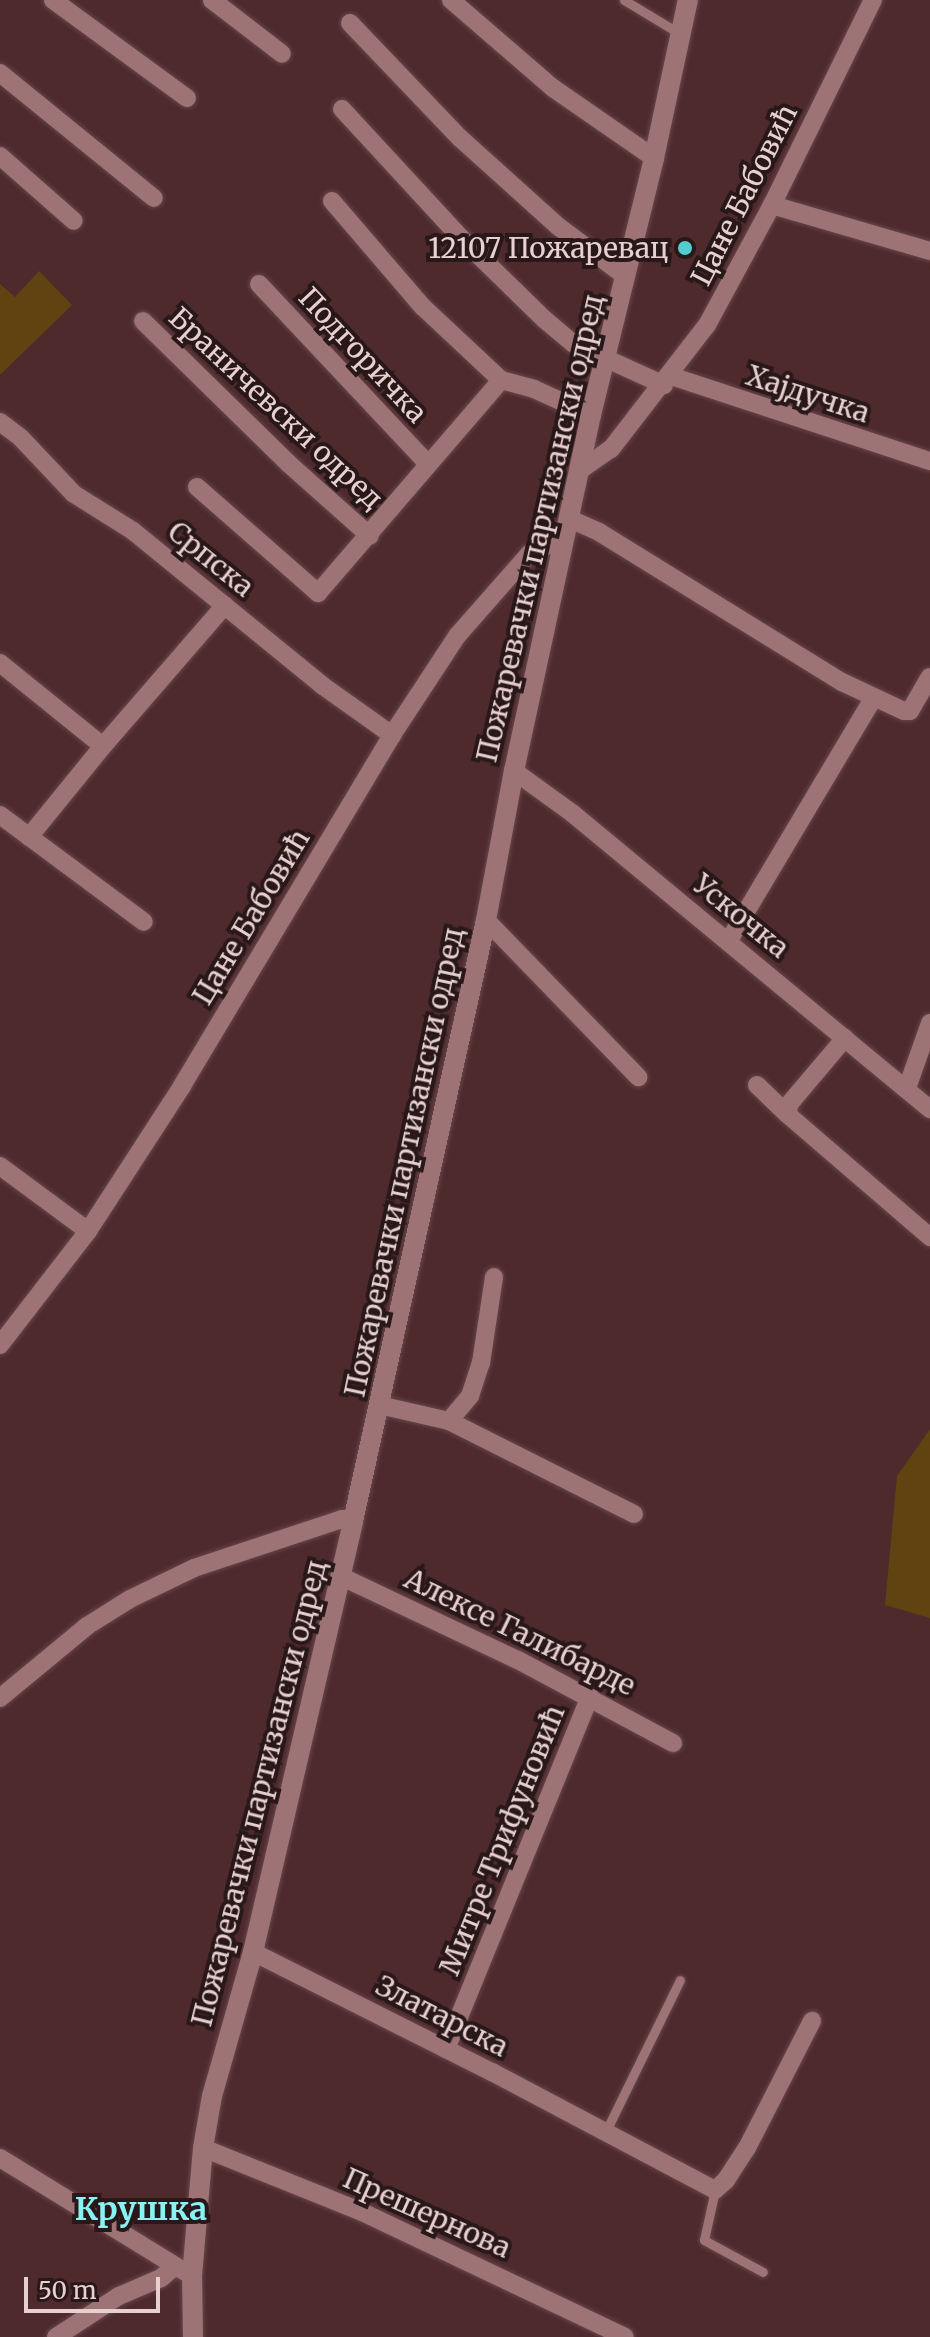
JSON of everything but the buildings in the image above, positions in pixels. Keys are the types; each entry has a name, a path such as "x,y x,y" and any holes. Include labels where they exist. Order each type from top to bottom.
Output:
{"street":[{"path":"53,0 187,98"},
{"path":"212,0 282,54"},
{"path":"451,0 553,88 654,158"},
{"name":"Пожаревачки партизански одред","path":"193,2337 183,2272 212,2096 253,1952 353,1521 486,920 514,771 591,415 654,158 688,0"},
{"name":"Цане Бабовић","path":"579,471 611,449 707,325 772,205 873,0"},
{"path":"350,23 460,138 581,246 625,276"},
{"path":"0,73 154,198"},
{"name":"Хајдучка","path":"342,109 460,237 574,344 667,380 930,461"},
{"path":"0,156 74,221"},
{"path":"332,201 423,307 501,380 534,389 591,415"},
{"path":"772,205 930,251"},
{"name":"Подгоричка","path":"259,284 427,463"},
{"name":"Браничевски одред","path":"143,321 289,464 370,536"},
{"name":"Подгоричка","path":"197,487 313,591 324,589 427,463 501,380"},
{"name":"Српска","path":"0,422 21,438 74,494 133,531 323,686 392,735"},
{"path":"567,528 599,532 842,682 874,697 910,711 930,677"},
{"name":"Цане Бабовић","path":"0,1345 88,1231 182,1086 392,735 457,636 514,567 567,528"},
{"path":"29,837 225,605"},
{"path":"0,663 103,746"},
{"path":"728,942 874,697"},
{"name":"Ускочка","path":"514,771 572,813 930,1109"},
{"path":"0,815 144,922"},
{"path":"486,920 638,1077"},
{"path":"907,1088 930,1023"},
{"path":"787,1114 790,1103 845,1038"},
{"path":"757,1085 930,1237"},
{"path":"0,1166 88,1231"},
{"path":"449,1421 470,1396 478,1373 494,1277"},
{"path":"379,1405 449,1421 634,1514"},
{"path":"0,1698 87,1626 130,1599 194,1568 342,1519 353,1521"},
{"name":"Алексе Галибарде","path":"340,1576 590,1696 673,1743"},
{"name":"Митре Трифуновић","path":"446,2049 590,1696"},
{"name":"Златарска","path":"253,1952 606,2131 715,2190"},
{"path":"715,2190 726,2180 747,2148 812,2021"},
{"name":"Прешернова","path":"203,2148 373,2217 625,2337"},
{"path":"0,2158 183,2272"},
{"path":"56,2337 119,2296 183,2272"}],"lane":[{"path":"624,0 681,33"},
{"path":"606,2131 680,1980"},
{"path":"715,2190 704,2240 763,2272"}],"shaded area":[{"path":"39,271 72,305 0,375 0,284 15,297"},
{"path":"930,1429 930,1618 885,1605 897,1476"}],"place":[{"name":"12107 Пожаревац","path":"685,248"}],"district":[{"name":"Крушка","path":"141,2209"}]}
